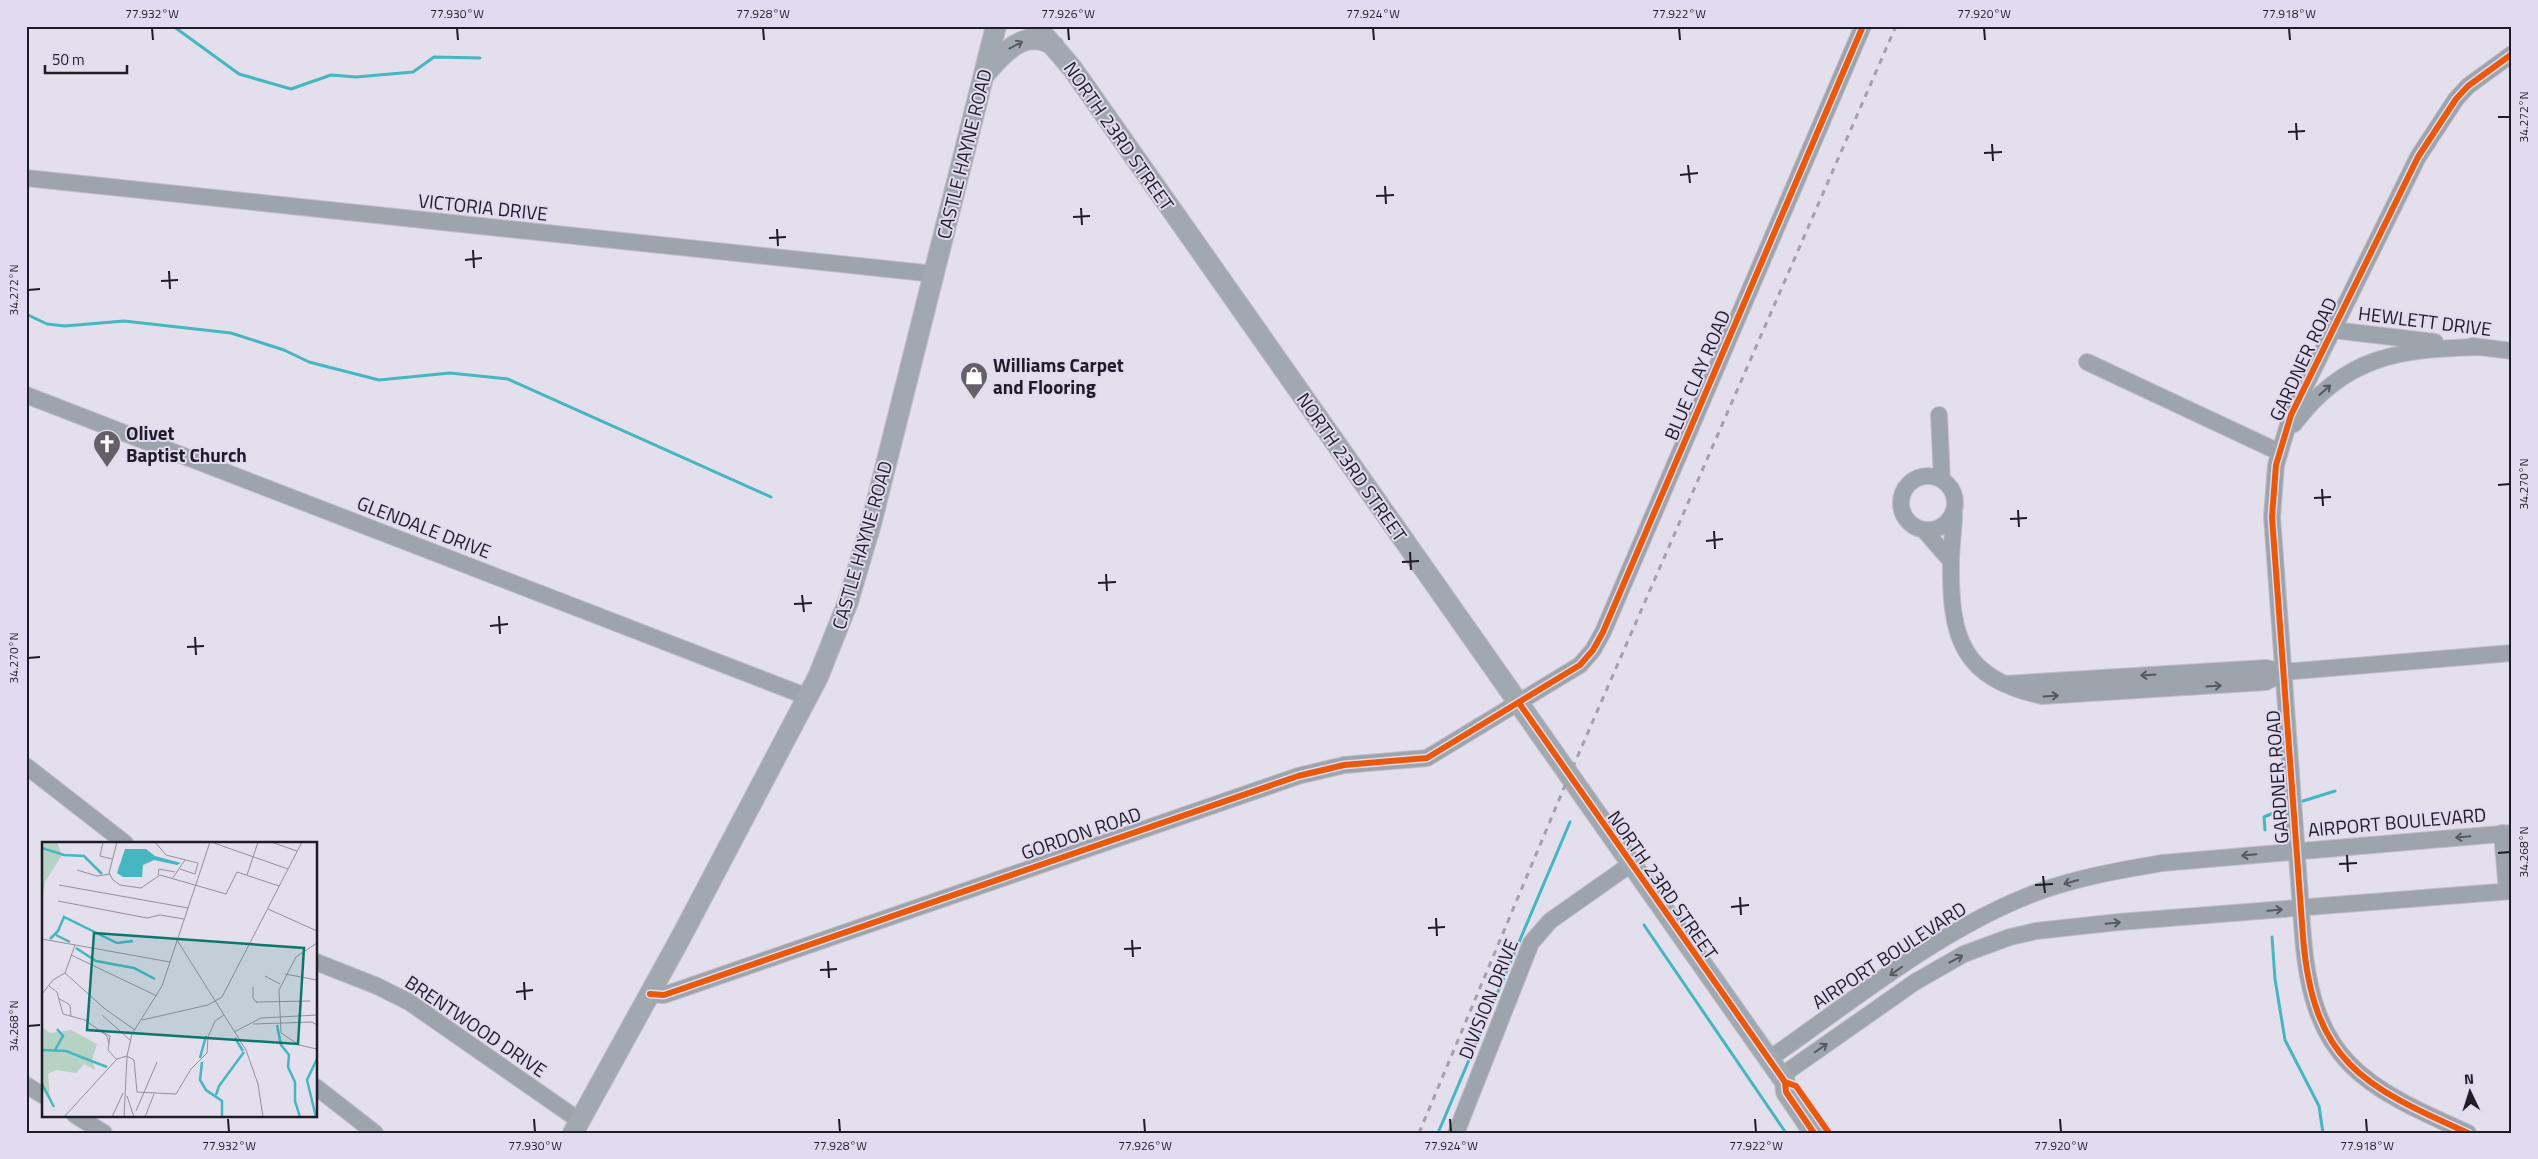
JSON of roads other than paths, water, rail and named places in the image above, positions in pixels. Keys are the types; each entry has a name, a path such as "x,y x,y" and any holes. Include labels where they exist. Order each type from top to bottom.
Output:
{"main road":[{"name":"CASTLE HAYNE ROAD","path":"577,1127 808,698 834,641 857,573 935,274 996,26"},
{"name":"NORTH 23RD STREET","path":"1036,26 1058,50 1519,703 1783,1079 1786,1092 1814,1133"},
{"path":"982,77 1005,52 1025,40 1047,41 1058,50"},
{"name":"NORTH 23RD STREET","path":"1783,1079 1796,1086 1829,1133"}],"street":[{"name":"BLUE CLAY ROAD","path":"1519,703 1580,665 1594,650 1863,26"},
{"name":"GARDNER ROAD","path":"2468,1133 2421,1112 2374,1087 2350,1066 2335,1046 2313,1004 2306,975 2272,517 2273,491 2281,446 2291,415 2432,133 2456,99 2468,86 2512,54"},
{"name":"VICTORIA DRIVE","path":"26,178 935,274"},
{"name":"HEWLETT DRIVE","path":"2333,330 2512,351"},
{"path":"2087,362 2281,446 2302,412 2326,388 2348,372 2371,362 2425,349 2481,347"},
{"name":"GLENDALE DRIVE","path":"26,395 808,698"},
{"path":"1939,415 1942,480"},
{"path":"1954,512 1942,527 1924,530 1916,528 1903,516 1901,499 1909,484 1924,476 1942,480 1954,494 1954,512 1950,561 1954,617 1958,637 1971,661 1987,676 2005,684 2266,668 2284,672 2512,653"},
{"path":"1924,530 1950,561"},
{"name":"GORDON ROAD","path":"650,994 664,995 1298,776 1344,765 1427,758 1519,703"},
{"path":"26,766 124,842"},
{"path":"2507,833 2509,891"},
{"name":"AIRPORT BOULEVARD","path":"1769,1059 1935,944 1972,922 2026,896 2091,876 2162,863 2507,833"},
{"name":"DIVISION DRIVE","path":"1456,1133 1535,938 1550,921 1631,864"},
{"name":"AIRPORT BOULEVARD","path":"1783,1079 1915,982 1987,944 2036,931 2074,926 2509,891"},
{"name":"BRENTWOOD DRIVE","path":"318,963 376,986 409,1002 577,1127"},
{"path":"26,1085 42,1095"},
{"path":"318,1089 375,1133"},
{"path":"77,1116 104,1133"}],"waterway":[{"path":"173,26 239,74 291,89 331,75 356,77 413,72 434,57 480,58"},
{"path":"26,314 47,324 65,326 124,321 231,333 284,350 309,362 379,380 450,373 508,379 771,497"},
{"path":"2303,801 2335,791"},
{"path":"2265,830 2264,817 2285,808"},
{"path":"1438,1133 1570,822"},
{"path":"1644,925 1786,1133"},
{"path":"2272,937 2275,979 2285,1040 2319,1106 2323,1133"}],"railway":[{"path":"1419,1133 1569,776 1896,26"}],"place":[{"name":"Williams Carpet and Flooring","path":"974,400"},
{"name":"Olivet Baptist Church","path":"107,468"}]}
